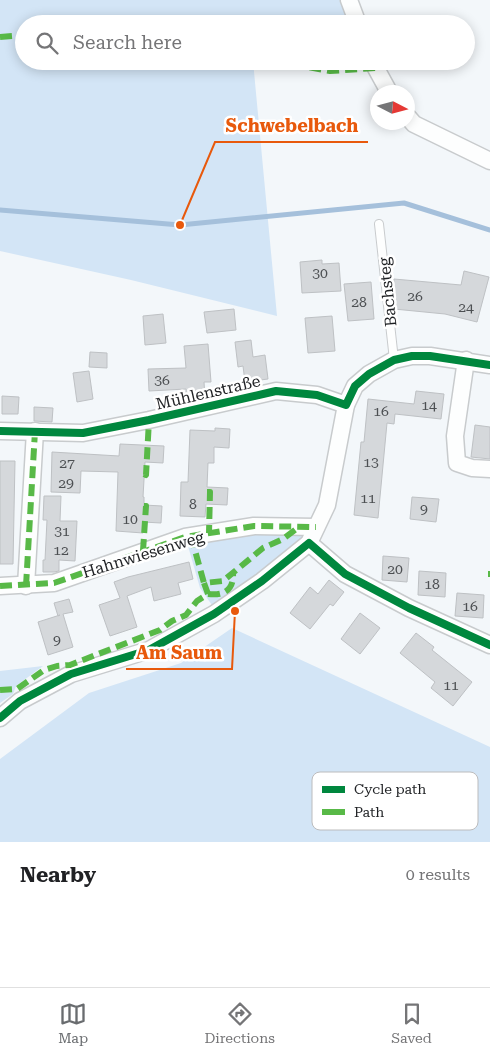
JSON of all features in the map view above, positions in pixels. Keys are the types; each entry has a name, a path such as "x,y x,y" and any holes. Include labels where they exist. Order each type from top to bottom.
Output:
{"street":[{"path":"349,0 355,15"},
{"path":"377,70 385,85"},
{"path":"415,124 490,162"},
{"path":"0,718 20,701 71,674 149,650 214,614 262,581 309,543 327,505 346,405 355,386 369,374 394,360 412,356 466,360 490,365"},
{"path":"466,360 455,436 457,463 472,468 490,469"},
{"name":"Mühlenstraße","path":"0,431 83,432 149,420 276,391 317,396 346,405"},
{"path":"26,586 35,431"},
{"name":"Hahnwiesenweg","path":"0,586 54,583 185,537 254,526 316,528"},
{"path":"309,543 345,574 409,608 490,645"}],"lane":[{"name":"Bachsteg","path":"380,224 394,360"}],"shaded area":[{"path":"0,0 343,0 347,15 15,15 15,70 254,70 277,316 131,280 0,251"},
{"path":"312,529 306,541 214,608 200,588 186,539"},
{"path":"232,628 490,747 490,842 0,842 0,759 89,693 181,663"},
{"path":"43,666 16,686 13,694 0,703 0,671"}],"building":[{"path":"322,260 322,264 339,263 341,291 302,293 300,262"},
{"path":"464,271 489,277 477,322 445,314 394,309 394,279 461,285"},
{"path":"371,282 374,319 348,321 344,284"},
{"path":"234,309 236,330 207,333 204,312"},
{"path":"163,314 166,343 145,345 143,316"},
{"path":"332,316 335,351 308,353 305,318"},
{"path":"251,340 253,357 265,355 268,379 245,382 243,366 238,367 235,342"},
{"path":"208,344 211,382 204,382 205,397 186,399 186,389 149,391 148,369 186,368 184,346"},
{"path":"90,352 107,353 107,368 89,367"},
{"path":"89,371 93,399 77,402 73,373"},
{"path":"416,391 444,394 441,419 395,414 394,424 387,423 378,518 354,515 361,442 364,442 368,399 414,404"},
{"path":"2,396 19,397 18,414 2,414"},
{"path":"34,407 53,408 52,422 34,421"},
{"path":"475,425 490,427 490,459 471,457"},
{"path":"215,428 230,429 229,448 214,447 214,463 208,463 207,487 228,488 227,505 206,504 205,517 180,516 181,482 188,482 190,430 215,431"},
{"path":"120,444 164,446 163,463 145,462 143,497 144,505 162,506 161,523 143,522 143,533 116,531 118,472 81,471 80,493 51,492 52,452 119,456"},
{"path":"0,461 15,461 13,564 0,564"},
{"path":"44,496 61,496 60,521 77,521 75,561 59,560 59,571 54,572 43,572 47,520 43,520"},
{"path":"412,497 439,499 436,522 410,519"},
{"path":"383,556 409,558 407,582 382,580"},
{"path":"189,562 193,579 178,583 181,594 154,601 151,587 127,596 137,627 110,636 99,605 120,598 114,582"},
{"path":"419,571 446,573 445,597 418,595"},
{"path":"329,580 344,592 333,606 330,604 310,629 290,613 310,587 318,594"},
{"path":"457,593 484,595 483,618 455,616"},
{"path":"69,599 73,612 63,614 73,647 48,655 38,622 58,616 54,603"},
{"path":"360,613 380,628 360,654 341,639"},
{"path":"416,633 434,647 432,650 472,682 453,706 431,688 435,682 400,653"}],"waterway":[{"path":"0,210 180,225 404,203 490,230"}],"marked path":[{"path":"0,37 15,36"},
{"path":"324,70 345,70"},
{"path":"144,474 146,475 149,420"},
{"path":"26,586 35,431"},
{"path":"207,492 210,492 209,533"},
{"path":"143,551 146,506 144,506"},
{"path":"0,586 54,583 185,537 254,526 316,527"},
{"path":"0,690 17,689 44,670 70,665 160,630 172,621 186,615 197,601 208,594 204,583 223,581 263,548 283,539 299,527"},
{"path":"191,536 204,583"},
{"path":"208,594 219,594 227,591 232,584 233,573"}],"cycle path":[{"path":"0,431 83,433 276,391 317,395 346,405 355,386 369,374 394,360 412,356 430,356 490,365"},
{"path":"0,718 20,701 71,674 149,650 214,614 262,581 309,543 345,574 409,608 490,645"}],"place":[{"name":"Schwebelbach","path":"180,225"},
{"name":"Am Saum","path":"235,611"}]}
